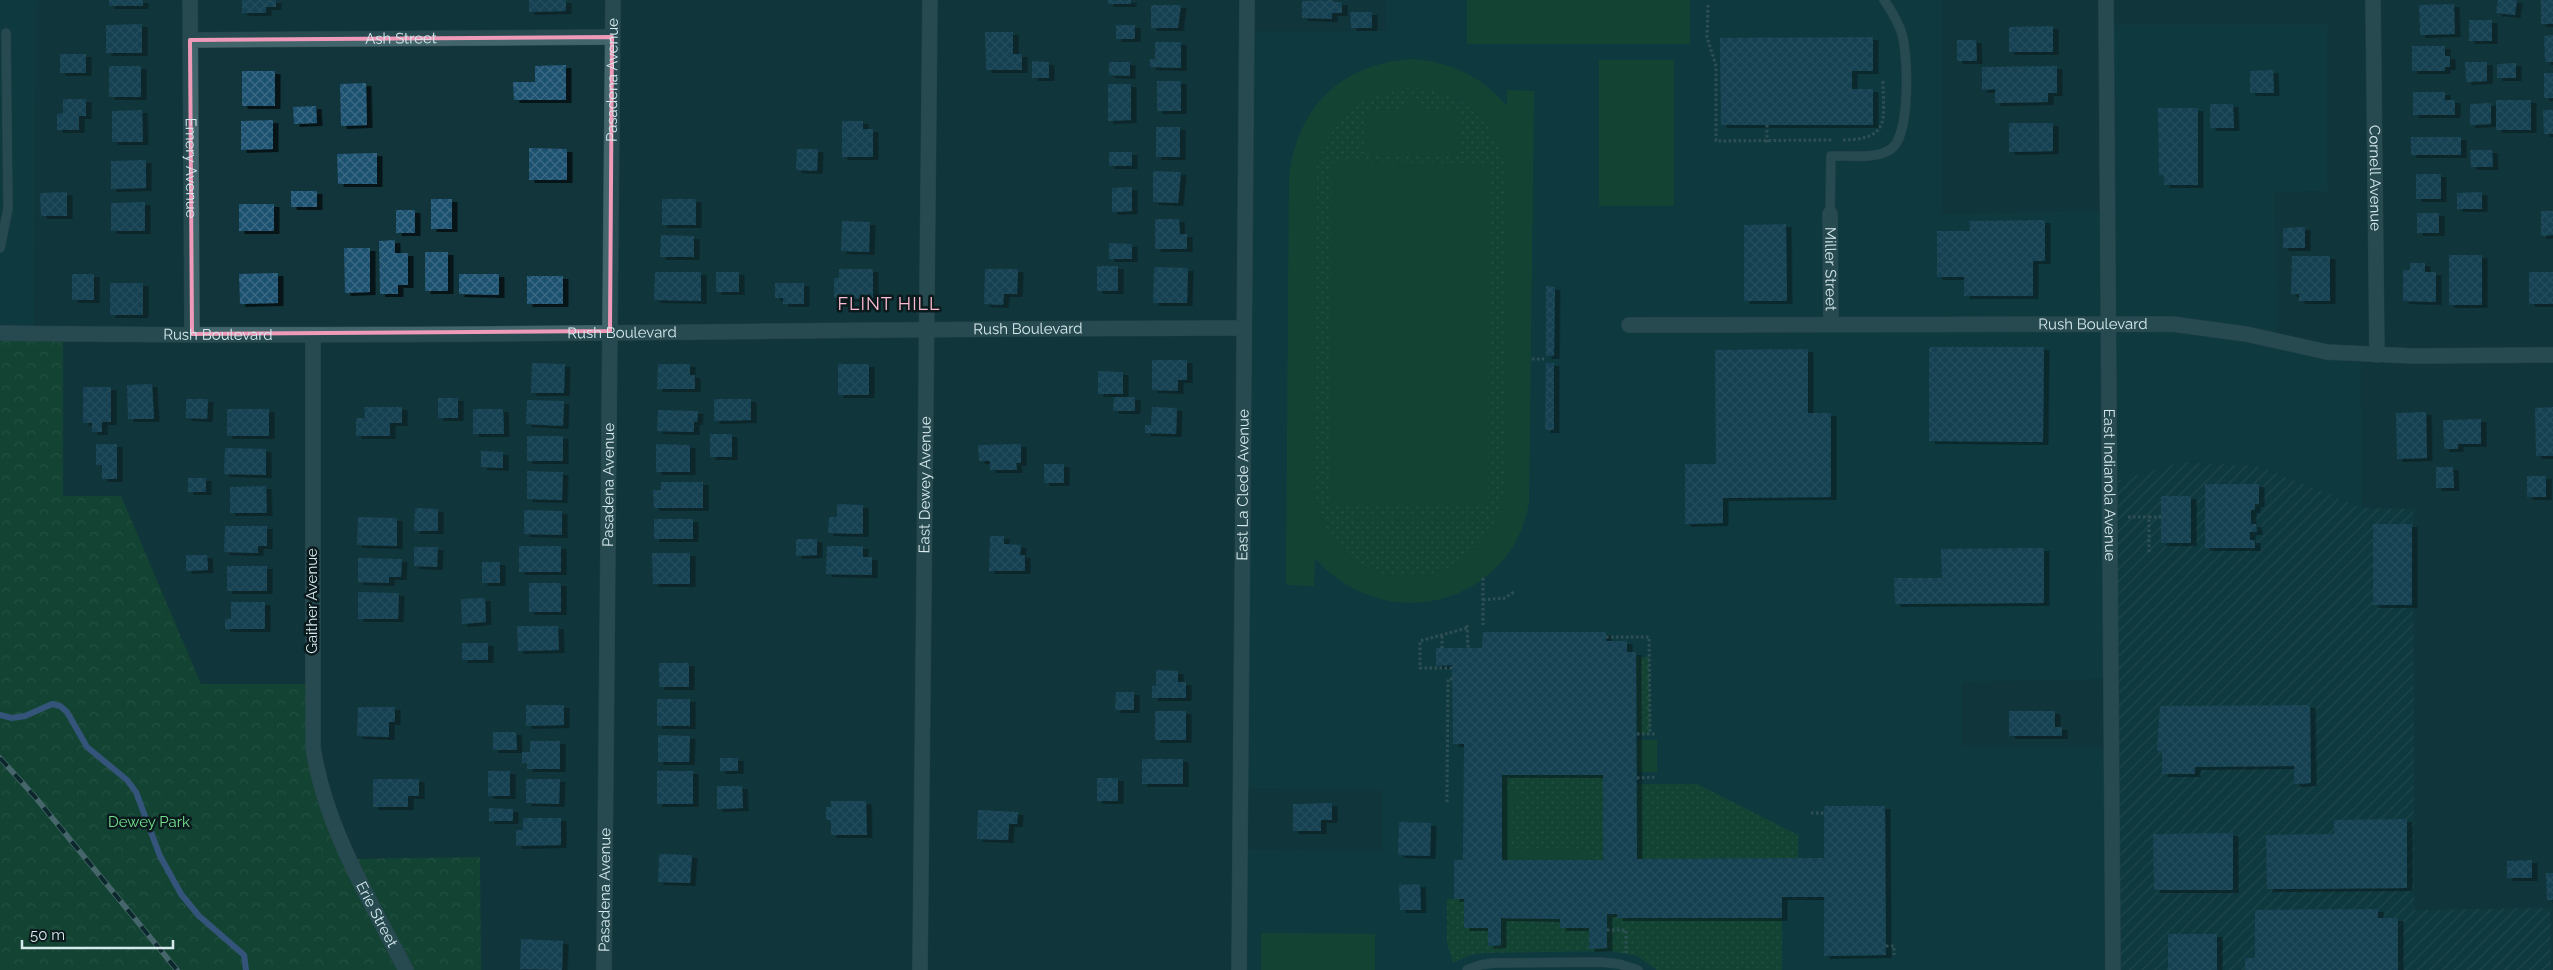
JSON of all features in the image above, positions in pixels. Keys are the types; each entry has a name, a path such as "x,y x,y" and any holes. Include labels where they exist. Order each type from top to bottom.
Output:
{"street":[{"name":"Emery Avenue","path":"190,0 192,334"},
{"name":"Pasadena Avenue","path":"604,970 612,0"},
{"name":"East Dewey Avenue","path":"920,970 930,0"},
{"name":"East La Clede Avenue","path":"1239,970 1247,0"},
{"name":"East Indianola Avenue","path":"2106,0 2113,970"},
{"name":"Cornell Avenue","path":"2373,0 2377,355"},
{"name":"Ash Street","path":"190,40 612,37"},
{"name":"Miller Street","path":"1830,214 1831,324"},
{"name":"Rush Boulevard","path":"1629,325 2172,324 2246,334 2326,352 2377,355 2553,355"},
{"name":"Rush Boulevard","path":"0,333 313,335 610,331 1244,328"},
{"name":"Gaither Avenue","path":"313,335 313,747 325,803 349,859"},
{"name":"Erie Street","path":"349,859 406,970"}],"lane":[{"path":"1830,214 1831,156 1884,153 1892,149 1902,132 1905,120 1905,50 1902,34 1884,0"},
{"path":"0,248 8,209 6,33"},
{"path":"1467,970 1493,963 1601,962 1619,964 1638,970"}],"path":[{"path":"1708,5 1707,37 1716,66 1716,141 1767,142 1867,138 1879,130 1884,118 1884,80"},
{"path":"1767,125 1767,142"},
{"path":"1830,140 1831,156"},
{"path":"1532,359 1544,359"},
{"path":"2128,517 2161,517"},
{"path":"2149,517 2149,552"},
{"path":"1483,578 1483,624"},
{"path":"1483,600 1505,598 1516,591"},
{"path":"1452,668 1420,668 1420,642 1467,626 1468,648"},
{"path":"1442,635 1442,648"},
{"path":"1606,637 1649,637 1650,734"},
{"path":"1447,802 1448,679 1452,679"},
{"path":"1637,734 1657,734"},
{"path":"1637,778 1658,777"},
{"path":"1812,813 1824,813"},
{"path":"1607,930 1626,930 1626,953"},
{"path":"1886,946 1894,946 1894,955"}],"highlighted area":[{"path":"612,37 610,331 192,334 190,40"}],"shaded area":[{"path":"0,0 36,0 34,334 0,333"},
{"path":"1387,0 1941,0 1941,214 2108,211 2106,25 2327,25 2327,191 2275,192 2277,342 2361,354 2362,508 2259,466 2182,462 2111,679 1962,682 1962,747 2112,747 2113,970 1239,970 1240,850 1382,851 1382,789 1240,788 1247,31 1387,31"},
{"path":"2182,462 2259,466 2362,508 2413,509 2414,910 2550,908 2551,970 2113,970 2110,483"}],"green space":[{"path":"1467,0 1690,0 1690,44 1467,44"},
{"path":"1412,59 1440,63 1452,67 1487,86 1507,106 1507,90 1534,91 1529,503 1515,543 1507,555 1486,576 1463,591 1438,600 1411,603 1385,600 1359,591 1336,577 1315,558 1314,586 1286,585 1289,180 1293,154 1301,131 1312,111 1326,94 1343,80 1363,70 1386,63","holes":["1412,87 1430,89 1461,101 1484,121 1493,134 1506,167 1505,482 1494,524 1472,553 1442,571 1408,577 1375,570 1345,552 1323,522 1313,480 1317,165 1323,148 1340,120 1363,101 1378,94 1394,90"]},
{"path":"1599,60 1674,60 1674,206 1599,206"},
{"path":"1412,87 1430,89 1446,94 1461,101 1473,110 1484,121 1493,135 1501,150 1506,167 1505,482 1494,524 1472,553 1442,571 1408,577 1375,570 1345,552 1323,522 1313,480 1317,165 1331,133 1340,120 1351,110 1363,101 1378,94"},
{"path":"1405,98 1418,98 1418,110 1458,110 1458,155 1365,154 1366,109 1405,109"},
{"path":"1332,162 1490,163 1488,505 1330,504"},
{"name":"Dewey Park","path":"0,333 63,334 63,496 121,496 201,684 312,684 312,728 349,859 480,857 481,970 0,970"},
{"path":"1350,517 1485,518 1485,522 1350,521"},
{"path":"1636,657 1649,657 1650,734 1637,734"},
{"path":"1637,740 1657,740 1657,772 1637,772"},
{"path":"1502,775 1603,775 1603,860 1502,860"},
{"path":"1637,784 1697,784 1798,835 1798,858 1637,859"},
{"path":"1502,791 1518,791 1519,797 1514,806 1512,816 1513,827 1517,837 1510,842 1518,855 1529,848 1588,850 1595,860 1502,860"},
{"path":"1447,899 1464,899 1464,928 1488,928 1488,946 1501,945 1501,918 1560,919 1589,928 1589,948 1607,914 1617,914 1618,918 1782,918 1782,970 1657,970 1637,956 1611,951 1482,953 1470,955 1453,963 1447,943"},
{"path":"1261,933 1375,934 1375,970 1261,970"}],"building":[{"path":"109,0 143,0 143,6 109,6"},
{"path":"242,0 276,0 276,7 266,7 266,13 242,13"},
{"path":"529,0 566,0 566,11 529,12"},
{"path":"1108,0 1131,0 1131,4 1108,4"},
{"path":"1333,0 1333,2 1342,2 1342,13 1332,13 1332,19 1302,18 1302,1"},
{"path":"2498,0 2517,0 2515,15 2496,13"},
{"path":"2541,0 2553,0 2553,24 2541,24"},
{"path":"2454,4 2455,34 2420,35 2419,5"},
{"path":"1151,5 1181,5 1178,28 1151,28"},
{"path":"1350,12 1372,12 1372,28 1351,28"},
{"path":"2469,20 2492,20 2492,41 2469,41"},
{"path":"142,24 142,53 106,53 106,25"},
{"path":"1116,25 1135,25 1135,39 1116,39"},
{"path":"2053,26 2053,52 2009,52 2009,27"},
{"path":"985,32 1013,32 1013,54 1022,54 1022,70 986,70"},
{"path":"2553,35 2553,62 2545,62 2544,36"},
{"path":"1873,37 1873,71 1852,71 1852,89 1873,89 1873,125 1721,125 1720,38"},
{"path":"1957,40 1976,40 1977,61 1957,61"},
{"path":"1155,42 1181,42 1181,68 1150,67 1150,59 1155,59"},
{"path":"2412,46 2445,46 2445,56 2450,56 2450,67 2445,67 2445,71 2412,71"},
{"path":"60,54 86,54 86,73 60,73"},
{"path":"1032,61 1049,62 1049,78 1032,78"},
{"path":"1109,62 1130,62 1130,76 1109,75"},
{"path":"2465,62 2487,62 2487,81 2466,82"},
{"path":"2516,63 2516,78 2497,78 2497,64"},
{"path":"566,65 566,100 514,100 513,82 535,82 535,66"},
{"path":"109,66 141,66 141,97 109,97"},
{"path":"2057,66 2057,93 2048,93 2048,102 1995,103 1995,89 1982,90 1982,67"},
{"path":"2273,70 2274,93 2250,93 2250,71"},
{"path":"242,71 275,71 275,106 242,106"},
{"path":"2544,73 2553,73 2553,98 2544,98"},
{"path":"1157,81 1181,81 1181,111 1157,111"},
{"path":"366,83 367,125 341,126 340,84"},
{"path":"1108,84 1131,84 1131,120 1108,121"},
{"path":"2413,92 2445,92 2445,100 2455,100 2455,115 2413,115"},
{"path":"63,99 86,99 86,116 79,116 79,130 57,130 57,114 63,113"},
{"path":"2496,100 2531,100 2531,130 2496,130"},
{"path":"2491,103 2491,124 2470,125 2470,104"},
{"path":"2210,104 2233,104 2234,128 2210,128"},
{"path":"316,106 317,123 294,124 293,107"},
{"path":"2158,108 2198,108 2198,185 2164,185 2164,175 2159,175"},
{"path":"142,110 143,142 112,142 112,111"},
{"path":"2543,110 2553,110 2553,134 2544,134"},
{"path":"273,120 273,149 241,150 241,121"},
{"path":"842,121 863,121 863,129 873,129 873,157 842,157"},
{"path":"2009,123 2053,123 2053,151 2009,152"},
{"path":"1156,127 1180,127 1180,157 1156,157"},
{"path":"2411,137 2461,137 2461,155 2411,155"},
{"path":"529,148 567,149 567,180 529,180"},
{"path":"797,149 818,149 817,171 796,170"},
{"path":"2470,150 2492,150 2493,167 2471,167"},
{"path":"1109,152 1132,152 1132,166 1109,166"},
{"path":"377,153 377,184 338,184 337,154"},
{"path":"146,160 146,188 111,189 111,161"},
{"path":"1153,171 1181,172 1178,203 1153,202"},
{"path":"2416,174 2441,174 2441,199 2416,199"},
{"path":"1132,187 1132,211 1112,212 1112,188"},
{"path":"291,191 317,191 317,207 291,207"},
{"path":"67,192 67,216 41,216 40,193"},
{"path":"2482,192 2482,209 2457,209 2457,193"},
{"path":"431,199 452,199 452,229 431,229"},
{"path":"662,199 696,199 696,225 662,225"},
{"path":"145,202 145,231 111,231 111,203"},
{"path":"239,204 274,204 274,231 239,231"},
{"path":"396,210 415,210 415,233 396,233"},
{"path":"2541,211 2553,211 2553,235 2541,236"},
{"path":"2417,213 2439,213 2439,233 2417,233"},
{"path":"1155,219 1179,219 1180,234 1187,234 1187,249 1155,249"},
{"path":"2045,220 2045,261 2033,261 2033,296 1964,296 1964,277 1937,277 1937,231 1970,231 1969,221"},
{"path":"842,221 870,222 869,252 841,251"},
{"path":"1786,224 1787,301 1744,301 1744,225"},
{"path":"2305,227 2305,248 2283,248 2283,228"},
{"path":"661,235 694,236 694,257 660,257"},
{"path":"395,240 395,253 408,253 408,285 398,285 398,294 380,294 379,241"},
{"path":"1109,243 1132,244 1132,259 1109,259"},
{"path":"344,248 370,248 370,292 345,293"},
{"path":"425,252 448,252 448,291 425,291"},
{"path":"2449,255 2482,255 2482,305 2449,305"},
{"path":"2292,256 2330,256 2330,301 2299,301 2299,294 2291,294"},
{"path":"2410,263 2425,263 2425,272 2436,272 2436,302 2403,301 2403,270 2410,270"},
{"path":"1097,266 1118,266 1118,291 1097,291"},
{"path":"1154,267 1188,268 1187,303 1153,303"},
{"path":"839,269 873,269 873,299 834,298 834,278 839,278"},
{"path":"985,269 1018,269 1017,294 1004,294 1003,305 984,304"},
{"path":"655,272 701,272 701,301 654,300"},
{"path":"716,272 739,272 739,292 716,292"},
{"path":"2529,272 2553,272 2553,304 2529,304"},
{"path":"278,273 278,303 240,304 239,274"},
{"path":"72,274 94,274 94,300 72,300"},
{"path":"459,274 499,274 499,295 459,294"},
{"path":"527,276 563,276 563,304 527,304"},
{"path":"110,283 143,283 143,315 110,315"},
{"path":"775,283 804,283 804,304 783,304 783,298 775,298"},
{"path":"1546,286 1555,287 1554,356 1546,356"},
{"path":"1929,347 2044,347 2043,442 1929,441"},
{"path":"1808,349 1808,413 1831,413 1831,497 1723,498 1723,523 1685,524 1685,464 1716,464 1715,350"},
{"path":"1152,360 1187,360 1187,380 1178,380 1178,391 1152,390"},
{"path":"532,363 565,364 564,393 531,393"},
{"path":"1546,363 1554,363 1554,430 1545,430"},
{"path":"658,364 690,364 690,375 695,375 695,389 657,389"},
{"path":"838,364 869,364 869,395 838,395"},
{"path":"1098,371 1123,372 1123,394 1098,394"},
{"path":"152,384 154,419 128,419 127,385"},
{"path":"83,387 111,387 111,422 102,422 102,432 92,432 92,423 83,423"},
{"path":"1114,397 1135,397 1135,411 1113,411"},
{"path":"438,398 458,398 458,418 438,418"},
{"path":"186,399 208,399 207,419 186,418"},
{"path":"714,399 751,399 751,420 714,421"},
{"path":"527,400 564,401 563,426 526,424"},
{"path":"364,407 402,407 402,423 390,423 390,436 356,436 356,418 365,418"},
{"path":"1152,407 1177,408 1176,434 1145,433 1145,425 1151,425"},
{"path":"2553,407 2553,456 2536,456 2535,408"},
{"path":"227,409 269,409 269,436 227,436"},
{"path":"473,409 503,409 504,434 473,434"},
{"path":"658,410 698,411 697,422 694,422 694,432 657,431"},
{"path":"2426,412 2427,458 2397,459 2396,413"},
{"path":"2481,419 2481,444 2458,444 2458,449 2444,449 2443,420"},
{"path":"710,434 732,434 732,457 710,457"},
{"path":"527,436 563,436 563,461 527,461"},
{"path":"96,444 117,444 117,479 102,479 102,465 96,465"},
{"path":"656,444 690,445 690,472 656,472"},
{"path":"1021,444 1021,463 1016,463 1017,470 990,470 990,461 979,461 978,445"},
{"path":"225,448 266,449 266,475 224,474"},
{"path":"481,451 503,452 503,468 481,467"},
{"path":"1044,464 1064,464 1064,483 1044,483"},
{"path":"2436,467 2453,467 2454,488 2436,488"},
{"path":"527,471 563,472 562,500 527,499"},
{"path":"2527,476 2546,476 2546,497 2527,497"},
{"path":"188,478 206,478 206,492 188,492"},
{"path":"661,482 703,482 703,508 654,508 653,490 661,490"},
{"path":"2205,484 2259,484 2259,504 2255,504 2255,510 2251,510 2251,524 2256,524 2257,532 2250,532 2250,540 2255,540 2255,548 2205,548"},
{"path":"266,486 267,513 230,513 230,487"},
{"path":"2161,496 2191,496 2191,543 2161,543"},
{"path":"837,504 863,505 863,534 828,533 829,517 837,517"},
{"path":"415,508 438,509 438,531 414,531"},
{"path":"524,510 562,511 562,535 524,534"},
{"path":"358,517 397,518 397,546 357,545"},
{"path":"654,519 693,519 693,539 654,539"},
{"path":"2373,524 2412,524 2412,605 2373,605"},
{"path":"225,526 267,526 267,546 258,546 258,553 224,552"},
{"path":"990,536 1004,536 1004,544 1021,545 1020,555 1025,555 1025,571 989,571"},
{"path":"796,539 817,539 817,555 796,556"},
{"path":"519,546 561,546 561,572 519,572"},
{"path":"827,546 863,546 863,557 872,557 872,575 826,574"},
{"path":"414,547 438,547 437,567 414,566"},
{"path":"2044,548 2044,603 1895,604 1894,578 1942,578 1941,549"},
{"path":"652,553 690,553 690,584 653,584"},
{"path":"186,555 207,555 208,570 186,571"},
{"path":"358,558 402,559 401,577 389,577 389,583 358,582"},
{"path":"482,562 500,562 500,583 482,583"},
{"path":"227,566 267,566 267,591 227,591"},
{"path":"529,583 561,583 561,612 529,612"},
{"path":"358,592 399,593 398,619 358,619"},
{"path":"485,598 486,622 462,624 461,599"},
{"path":"231,602 265,602 265,629 225,629 225,619 231,619"},
{"path":"517,626 558,626 559,650 518,651"},
{"path":"1483,632 1606,632 1606,641 1627,641 1627,652 1636,652 1637,859 1824,858 1824,806 1885,806 1886,955 1824,956 1824,897 1782,897 1782,918 1617,918 1617,914 1607,914 1607,948 1589,949 1589,928 1560,928 1560,919 1501,918 1501,945 1488,946 1488,928 1464,928 1464,899 1454,899 1454,860 1463,860 1464,744 1453,744 1452,665 1436,666 1436,648 1482,648","holes":["1502,775 1603,775 1603,860 1502,860"]},
{"path":"462,643 488,643 488,660 462,660"},
{"path":"659,663 689,663 689,687 659,687"},
{"path":"1156,670 1178,671 1178,682 1186,682 1186,698 1152,698 1152,686 1156,686"},
{"path":"1116,692 1134,692 1134,710 1115,710"},
{"path":"657,699 690,699 690,726 657,726"},
{"path":"526,705 564,705 564,725 526,726"},
{"path":"2310,705 2311,783 2294,784 2294,766 2195,767 2195,774 2162,774 2162,751 2157,751 2160,706"},
{"path":"358,707 395,707 395,722 389,722 389,737 357,736"},
{"path":"1155,711 1186,711 1186,740 1155,740"},
{"path":"2009,711 2055,711 2055,727 2062,727 2062,736 2009,736"},
{"path":"493,732 516,732 517,750 493,750"},
{"path":"658,735 690,736 689,762 658,762"},
{"path":"530,741 560,741 560,769 527,769 527,763 522,763 522,752 530,752"},
{"path":"720,758 738,758 738,771 720,771"},
{"path":"1142,759 1183,759 1183,784 1142,784"},
{"path":"488,771 510,771 510,796 488,796"},
{"path":"657,771 693,771 693,804 657,804"},
{"path":"1097,778 1118,778 1118,801 1097,801"},
{"path":"373,779 419,779 419,796 408,796 408,807 373,807"},
{"path":"526,779 560,779 559,804 526,803"},
{"path":"717,786 742,786 743,808 717,809"},
{"path":"831,801 866,801 867,835 831,835 831,820 826,820 826,807 831,807"},
{"path":"1332,803 1332,820 1321,820 1321,831 1293,831 1293,804"},
{"path":"489,808 513,809 513,821 489,821"},
{"path":"978,810 1018,812 1017,824 1009,824 1008,840 977,839"},
{"path":"523,818 561,818 561,845 516,846 516,830 523,830"},
{"path":"2407,819 2407,888 2267,889 2266,835 2334,834 2334,820"},
{"path":"1399,822 1431,823 1430,856 1398,855"},
{"path":"2233,833 2233,890 2154,890 2153,834"},
{"path":"659,854 692,855 690,883 658,882"},
{"path":"2532,860 2532,878 2507,878 2507,861"},
{"path":"2546,873 2553,873 2553,900 2547,900"},
{"path":"1420,884 1421,910 1400,910 1399,885"},
{"path":"2378,909 2378,918 2398,918 2398,970 2245,970 2245,958 2255,958 2255,910"},
{"path":"2168,934 2217,934 2217,970 2168,970"},
{"path":"521,939 563,941 562,970 520,969"}],"waterway":[{"path":"0,715 12,718 25,716 52,704 60,706 67,712 87,747 127,780 136,792 160,856 181,894 199,916 244,955 246,970"}],"railway":[{"path":"0,758 36,798 177,970"}],"district":[{"name":"FLINT HILL","path":"889,303"}]}
